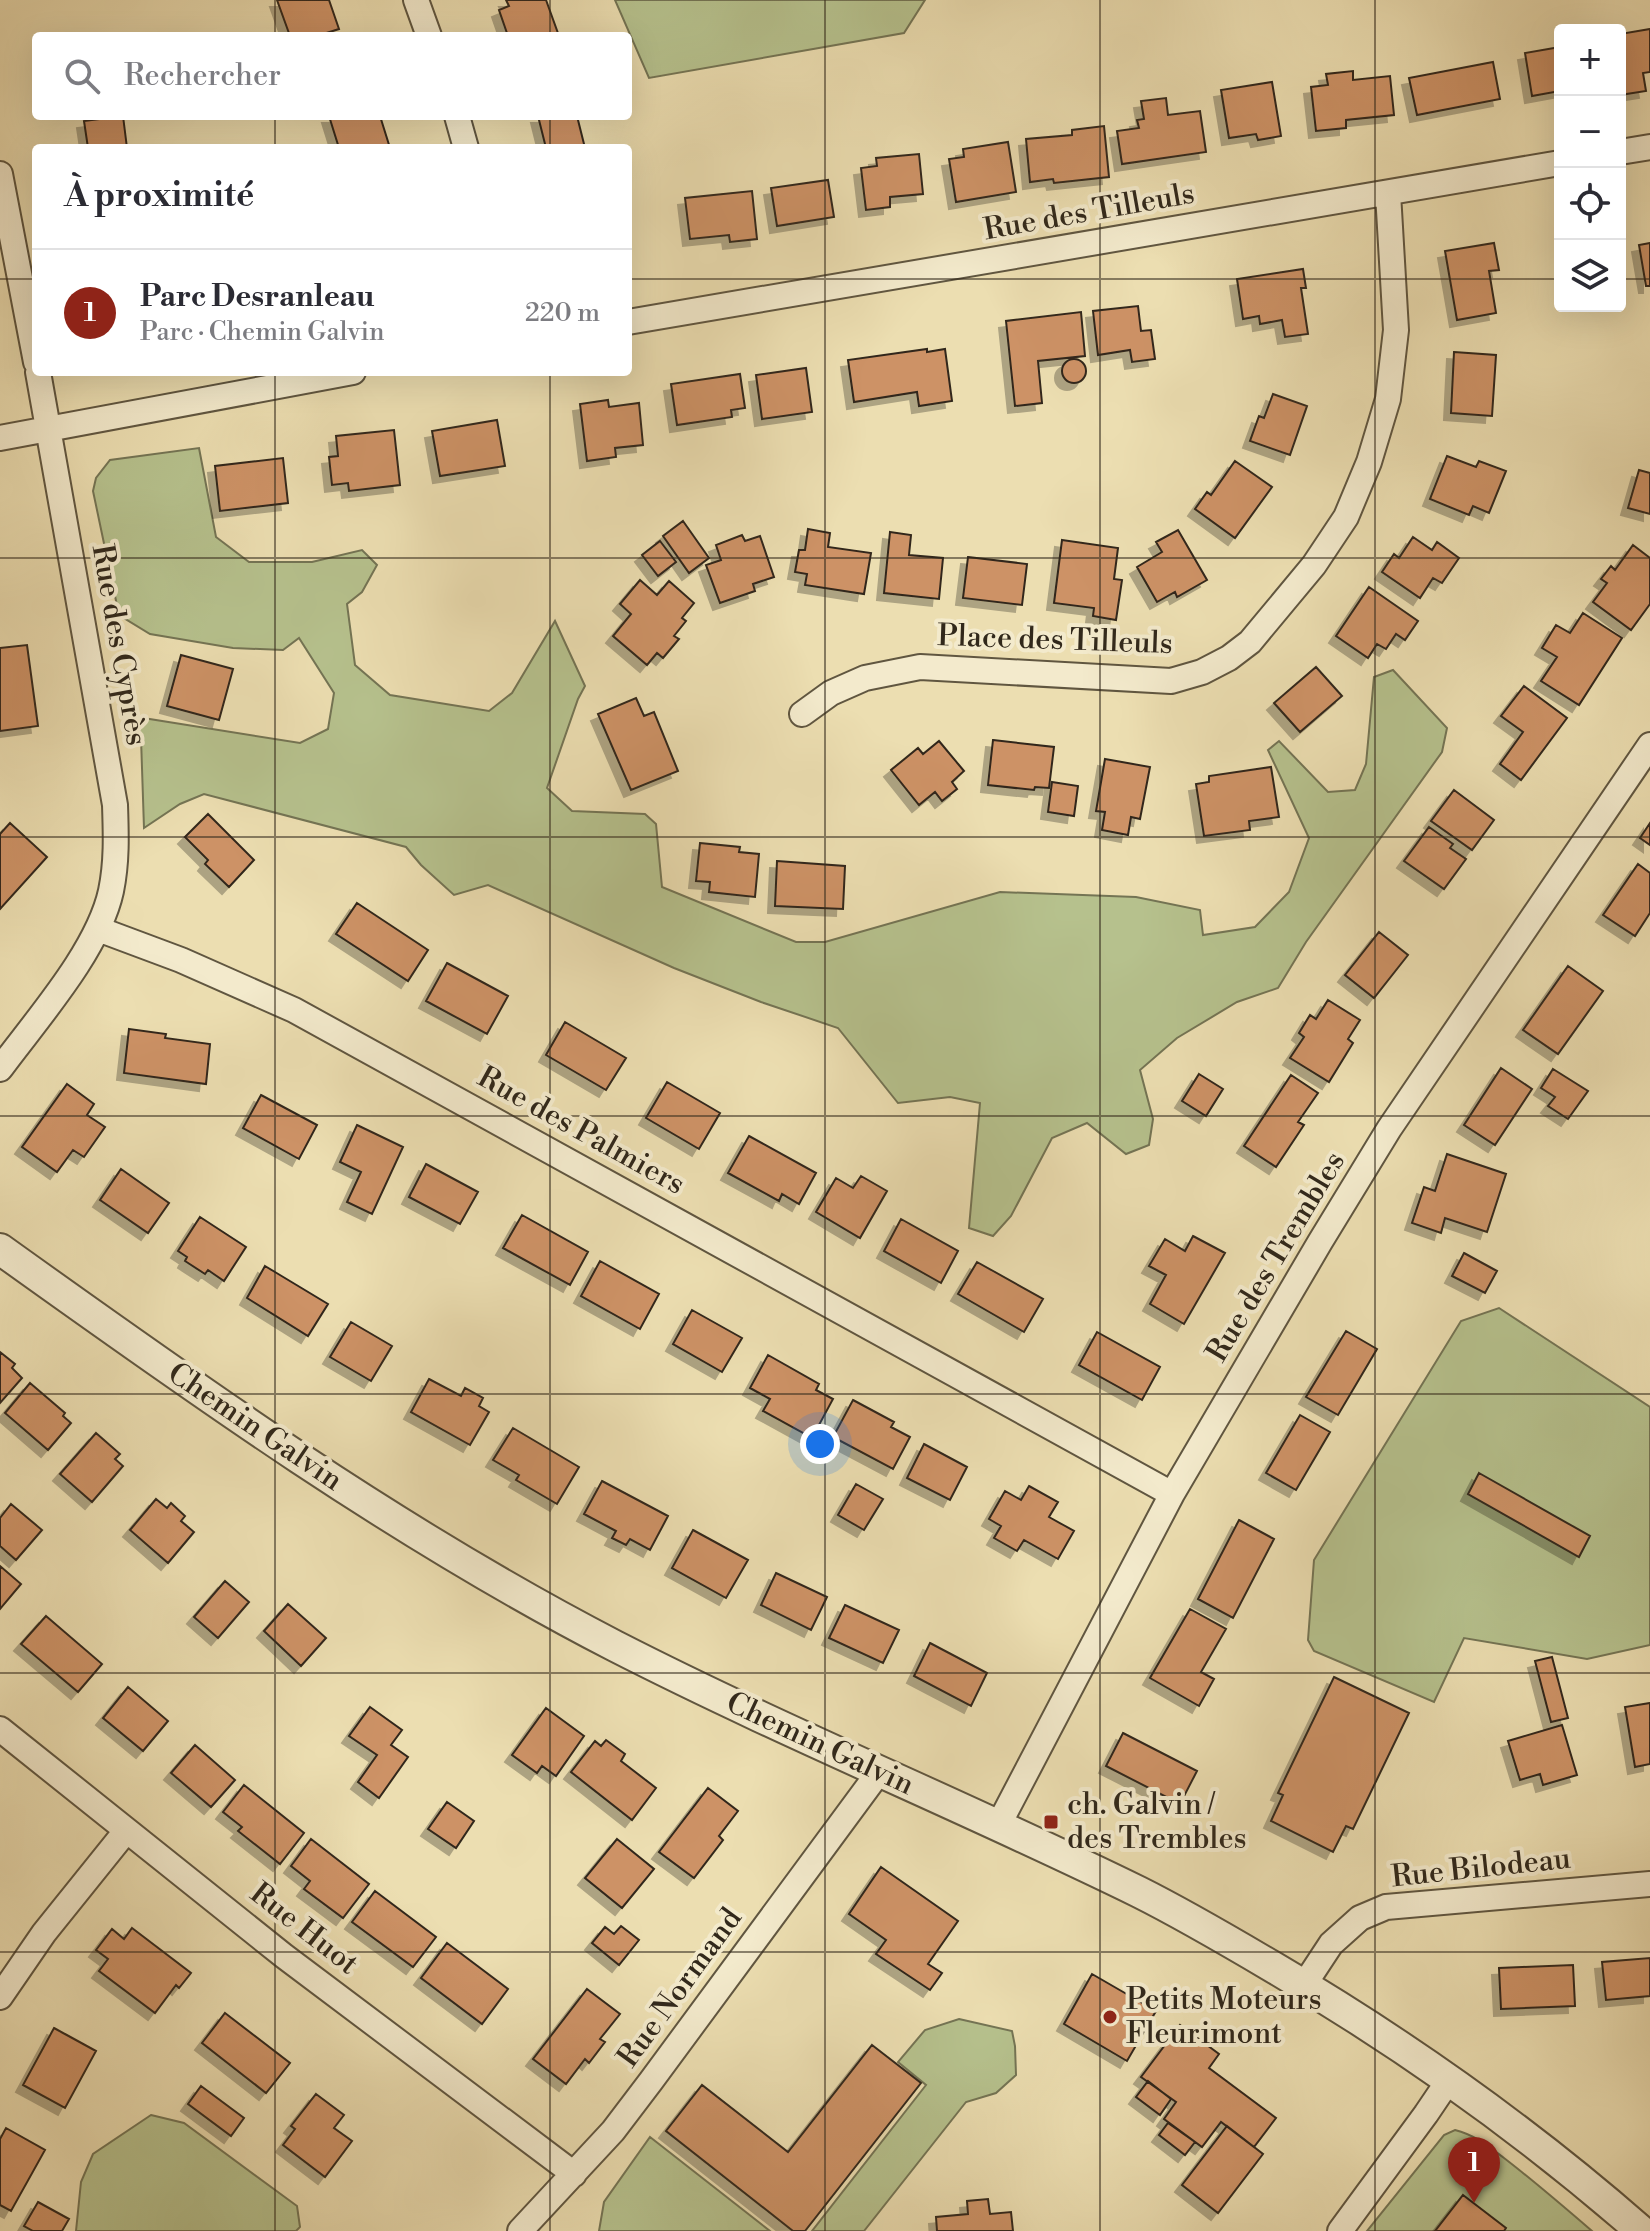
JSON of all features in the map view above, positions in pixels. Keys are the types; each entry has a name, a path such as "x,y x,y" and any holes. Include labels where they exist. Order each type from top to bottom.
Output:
{"street":[{"path":"416,0 428,32"},
{"path":"458,120 465,144"},
{"path":"1626,151 1650,147"},
{"name":"Rue des Tilleuls","path":"632,321 1554,164"},
{"path":"0,174 32,341"},
{"name":"Place des Tilleuls","path":"802,714 831,693 865,678 920,667 1171,681 1202,672 1229,658 1250,642 1314,565 1346,517 1369,462 1388,399 1396,330 1388,193"},
{"name":"Rue des Cyprès","path":"39,376 115,805 116,851 110,894 98,929"},
{"path":"0,438 332,376"},
{"name":"Rue des Trembles","path":"998,1826 1172,1494 1389,1129 1650,745"},
{"path":"0,1069 75,967 98,929"},
{"name":"Rue des Palmiers","path":"98,929 181,960 294,1010 1172,1494"},
{"name":"Chemin Galvin","path":"0,1249 190,1385 316,1469 441,1547 610,1643 701,1689 1141,1893 1304,1985 1449,2080 1560,2164 1641,2231"},
{"name":"Rue Huot","path":"0,1729 284,1956 574,2174"},
{"name":"Rue Normand","path":"520,2231 613,2131 879,1772"},
{"path":"0,1997 44,1933 126,1831"},
{"name":"Rue Bilodeau","path":"1304,1985 1331,1944 1360,1918 1386,1907 1650,1884"},
{"path":"1340,2231 1449,2080"}],"green space":[{"path":"615,0 925,0 904,33 649,78 632,39 632,32 629,32"},
{"path":"199,448 216,537 249,562 312,562 362,550 377,565 362,592 347,604 355,665 390,695 489,711 512,693 555,621 585,686 547,788 572,811 645,814 656,824 662,887 796,942 825,942 1000,892 1136,897 1200,910 1203,935 1255,927 1289,892 1309,838 1268,750 1279,741 1328,792 1355,790 1366,764 1374,677 1393,670 1447,728 1442,752 1306,942 1278,988 1237,1002 1177,1038 1140,1070 1153,1119 1149,1145 1126,1154 1087,1123 1052,1138 1011,1216 993,1236 969,1228 980,1103 950,1097 898,1103 838,1028 674,968 488,885 454,895 406,847 204,794 180,804 144,828 141,738 137,717 300,743 328,729 334,693 299,638 283,650 233,648 150,634 119,615 93,491 96,478 110,460"},
{"path":"1499,1308 1650,1407 1650,1645 1587,1659 1464,1638 1434,1702 1314,1651 1308,1640 1314,1560 1461,1321"},
{"path":"959,2019 1012,2031 1016,2075 996,2093 966,2102 864,2231 812,2231 926,2085 898,2062 925,2030"},
{"path":"151,2115 184,2123 297,2206 300,2227 296,2231 76,2231 81,2182 93,2154"},
{"path":"1455,2130 1492,2149 1592,2231 1367,2231 1444,2135"},
{"path":"650,2137 770,2231 599,2231 604,2202"}],"building":[{"path":"277,0 329,0 339,29 330,32 289,32"},
{"path":"506,0 546,0 558,32 507,32 499,10 509,6"},
{"path":"1650,29 1650,72 1643,73 1646,91 1626,94 1626,33"},
{"path":"1554,48 1554,92 1532,96 1525,53"},
{"path":"1493,62 1500,99 1417,115 1409,78"},
{"path":"1353,71 1353,80 1390,76 1394,115 1346,120 1346,128 1316,131 1311,87 1328,85 1326,74"},
{"path":"1272,82 1281,136 1258,140 1256,134 1229,138 1221,90"},
{"path":"1166,98 1168,115 1200,111 1206,152 1122,164 1117,131 1139,128 1137,120 1144,119 1141,101"},
{"path":"124,120 126,144 87,144 84,121"},
{"path":"330,120 381,120 389,144 338,144"},
{"path":"539,120 578,120 584,144 545,144"},
{"path":"1104,126 1109,177 1054,183 1053,179 1030,182 1026,139 1072,135 1072,130"},
{"path":"1008,142 1016,192 956,202 949,159 964,157 963,149"},
{"path":"919,154 923,194 890,197 890,207 866,210 861,168 877,166 876,158"},
{"path":"828,180 834,217 777,226 771,188"},
{"path":"752,191 757,239 730,242 729,235 690,239 685,198"},
{"path":"1494,243 1499,270 1489,271 1496,313 1457,320 1445,251"},
{"path":"1650,243 1650,286 1646,286 1639,245"},
{"path":"1303,269 1306,288 1301,288 1308,334 1285,337 1282,320 1260,324 1259,316 1243,319 1237,279"},
{"path":"1138,306 1141,331 1151,330 1155,359 1132,362 1130,350 1098,355 1093,311"},
{"path":"1081,312 1085,356 1038,361 1042,403 1015,406 1006,321"},
{"path":"927,349 927,352 945,349 952,401 919,406 917,392 854,402 848,360"},
{"path":"1454,352 1496,355 1492,416 1451,413"},
{"path":"1069,359 1079,359 1086,366 1086,376 1079,383 1069,383 1062,376 1062,366"},
{"path":"806,368 812,412 762,419 756,375"},
{"path":"740,374 745,408 731,410 732,417 677,425 671,384"},
{"path":"1273,394 1307,406 1290,455 1250,441 1259,416 1264,418"},
{"path":"608,400 609,407 639,403 643,445 615,448 616,457 587,461 580,404"},
{"path":"497,420 505,466 440,476 432,431"},
{"path":"394,430 400,485 349,491 348,483 332,485 329,457 338,456 336,436"},
{"path":"1447,456 1476,467 1479,461 1506,471 1489,513 1473,506 1469,515 1430,499"},
{"path":"283,458 288,503 220,511 215,466"},
{"path":"1235,461 1272,487 1235,538 1195,509 1207,492 1211,495"},
{"path":"1639,470 1650,473 1650,514 1628,508"},
{"path":"683,521 709,558 689,573 663,536"},
{"path":"808,529 830,533 828,547 871,553 864,594 805,585 807,574 795,572 799,550 805,550"},
{"path":"1178,530 1207,580 1177,597 1175,592 1157,602 1137,567 1162,552 1156,542"},
{"path":"890,532 911,535 909,555 943,558 939,599 884,593"},
{"path":"742,535 745,541 760,536 774,577 753,584 755,591 720,603 706,565 721,560 716,545"},
{"path":"1413,537 1432,550 1437,542 1459,558 1442,583 1433,578 1420,598 1382,572 1394,554 1399,558"},
{"path":"1062,540 1118,548 1114,579 1122,580 1116,620 1093,616 1094,608 1054,603"},
{"path":"660,541 676,562 658,576 642,555"},
{"path":"1633,545 1650,558 1650,604 1631,630 1593,602 1607,583 1601,579 1611,566 1615,570"},
{"path":"968,557 1027,564 1022,605 963,598"},
{"path":"640,580 657,595 669,581 694,603 682,618 686,621 674,636 679,639 663,658 657,653 647,665 613,636 631,614 620,604"},
{"path":"1369,587 1418,621 1405,640 1396,634 1386,649 1377,644 1368,658 1336,636"},
{"path":"1583,613 1622,638 1579,705 1541,681 1557,657 1542,648 1556,625 1570,633"},
{"path":"27,645 38,726 0,731 0,648"},
{"path":"181,655 233,669 219,720 167,706"},
{"path":"1316,667 1342,696 1300,732 1274,703"},
{"path":"1524,686 1567,718 1521,780 1500,764 1523,732 1501,716"},
{"path":"636,698 644,716 654,712 678,771 631,790 598,714"},
{"path":"993,740 1054,747 1049,788 1035,787 1034,790 988,785"},
{"path":"939,741 964,771 952,782 957,789 942,801 935,792 919,805 891,770 918,748 923,754"},
{"path":"1105,759 1150,767 1140,819 1131,817 1128,835 1102,830 1105,812 1096,811"},
{"path":"1271,767 1279,817 1249,821 1250,830 1204,836 1196,784 1209,782 1209,776"},
{"path":"1052,782 1078,786 1074,816 1048,812"},
{"path":"1454,790 1494,820 1472,850 1431,821"},
{"path":"208,814 254,860 229,887 205,864 208,860 185,837"},
{"path":"10,823 47,857 0,909 0,834"},
{"path":"1650,823 1650,845 1640,838"},
{"path":"1429,827 1453,844 1450,848 1466,859 1444,889 1404,861"},
{"path":"700,843 740,847 739,852 759,854 755,897 709,892 710,882 696,881"},
{"path":"777,861 845,866 843,909 775,906"},
{"path":"1638,864 1650,873 1650,913 1635,936 1603,915"},
{"path":"357,903 428,950 408,981 336,934"},
{"path":"1379,932 1408,955 1374,998 1345,975"},
{"path":"447,963 508,996 487,1034 426,1001"},
{"path":"1568,966 1603,991 1558,1054 1523,1030"},
{"path":"1328,1000 1360,1020 1348,1039 1353,1043 1329,1082 1290,1058 1304,1037 1299,1033 1310,1015 1316,1019"},
{"path":"565,1022 626,1058 606,1090 546,1055"},
{"path":"129,1029 210,1044 206,1084 124,1073"},
{"path":"1501,1068 1532,1089 1495,1145 1464,1125"},
{"path":"1553,1069 1588,1091 1568,1119 1548,1106 1555,1097 1541,1088"},
{"path":"1199,1074 1223,1089 1206,1116 1182,1101"},
{"path":"1291,1075 1318,1093 1298,1122 1304,1125 1276,1167 1244,1146"},
{"path":"667,1082 720,1113 699,1149 646,1118"},
{"path":"67,1084 94,1104 87,1115 105,1127 84,1157 73,1150 57,1172 22,1147"},
{"path":"261,1095 317,1125 299,1159 243,1128"},
{"path":"357,1125 403,1147 372,1214 347,1202 361,1172 340,1162"},
{"path":"749,1136 816,1173 799,1204 782,1194 779,1201 728,1173"},
{"path":"1447,1154 1506,1174 1487,1232 1445,1218 1441,1233 1412,1223 1424,1187 1435,1191"},
{"path":"426,1164 478,1192 460,1224 409,1197"},
{"path":"121,1169 169,1203 148,1233 100,1200"},
{"path":"861,1176 887,1191 860,1238 816,1212 836,1178 853,1188"},
{"path":"522,1215 588,1252 570,1285 503,1248"},
{"path":"200,1217 246,1247 224,1281 208,1270 205,1274 185,1261 187,1257 178,1251"},
{"path":"901,1219 958,1251 941,1283 884,1251"},
{"path":"1193,1236 1225,1253 1184,1324 1150,1304 1166,1275 1149,1266 1165,1239 1185,1251"},
{"path":"1464,1253 1497,1271 1485,1293 1452,1276"},
{"path":"600,1261 659,1294 640,1329 581,1296"},
{"path":"977,1262 1043,1299 1024,1332 958,1294"},
{"path":"265,1266 328,1304 308,1336 247,1298"},
{"path":"692,1310 742,1338 722,1372 673,1344"},
{"path":"351,1322 392,1346 371,1381 330,1357"},
{"path":"1346,1331 1377,1349 1338,1415 1306,1397"},
{"path":"1097,1332 1160,1367 1142,1400 1079,1365"},
{"path":"0,1352 15,1364 12,1368 22,1378 0,1403"},
{"path":"768,1355 819,1384 816,1390 833,1399 812,1438 763,1411 770,1399 750,1388"},
{"path":"429,1379 461,1396 465,1388 483,1398 479,1406 489,1412 470,1445 411,1412"},
{"path":"30,1383 65,1413 63,1416 71,1423 48,1450 5,1413"},
{"path":"853,1400 894,1422 891,1427 910,1437 893,1469 833,1437"},
{"path":"1300,1415 1330,1432 1296,1490 1266,1473"},
{"path":"513,1428 579,1467 557,1504 516,1480 519,1475 493,1460"},
{"path":"96,1433 120,1454 115,1459 123,1466 92,1502 60,1474"},
{"path":"924,1444 967,1467 950,1500 907,1478"},
{"path":"1479,1473 1590,1536 1579,1557 1468,1494"},
{"path":"602,1481 668,1516 650,1550 630,1539 626,1545 612,1538 616,1531 584,1514"},
{"path":"856,1484 883,1499 864,1530 838,1515"},
{"path":"1029,1486 1058,1502 1049,1517 1074,1531 1058,1559 1024,1540 1017,1551 994,1538 1001,1526 989,1519 1005,1491 1021,1500"},
{"path":"156,1499 167,1508 171,1503 185,1516 181,1521 194,1532 168,1563 130,1530"},
{"path":"11,1504 42,1530 16,1560 0,1546 0,1518"},
{"path":"1239,1520 1274,1539 1233,1618 1198,1599"},
{"path":"693,1530 748,1560 726,1598 672,1568"},
{"path":"0,1566 21,1584 0,1609"},
{"path":"776,1573 827,1597 811,1630 761,1605"},
{"path":"225,1581 249,1602 218,1638 194,1617"},
{"path":"288,1604 326,1638 301,1666 264,1631"},
{"path":"845,1605 899,1630 883,1663 829,1638"},
{"path":"1190,1609 1226,1629 1201,1672 1214,1679 1199,1706 1150,1678"},
{"path":"46,1616 102,1664 78,1692 21,1644"},
{"path":"930,1643 987,1673 971,1706 914,1676"},
{"path":"1552,1657 1568,1718 1551,1722 1535,1661"},
{"path":"1334,1677 1409,1713 1353,1829 1346,1826 1333,1852 1271,1821 1283,1795 1278,1793"},
{"path":"128,1687 168,1721 143,1751 103,1718"},
{"path":"1650,1703 1650,1764 1635,1767 1625,1707"},
{"path":"370,1707 402,1730 391,1745 408,1757 379,1798 358,1782 377,1755 349,1736"},
{"path":"546,1708 584,1736 556,1776 542,1766 537,1773 512,1755"},
{"path":"1562,1725 1577,1775 1543,1785 1540,1774 1520,1780 1508,1741"},
{"path":"1123,1733 1197,1771 1180,1804 1106,1766"},
{"path":"606,1740 625,1754 621,1761 656,1788 632,1820 571,1772 595,1741 601,1746"},
{"path":"195,1745 235,1780 211,1807 171,1773"},
{"path":"244,1785 304,1833 280,1864 238,1831 242,1827 223,1812"},
{"path":"708,1788 738,1811 719,1836 723,1840 694,1878 659,1852"},
{"path":"447,1802 474,1821 456,1848 428,1829"},
{"path":"311,1839 369,1884 343,1918 304,1889 310,1881 291,1866"},
{"path":"617,1839 654,1869 622,1908 585,1878"},
{"path":"881,1867 958,1921 928,1964 942,1973 930,1990 876,1954 886,1940 849,1914"},
{"path":"375,1891 436,1937 413,1967 352,1922"},
{"path":"621,1926 639,1940 619,1965 592,1943 605,1927 614,1934"},
{"path":"132,1928 191,1973 179,1988 176,1985 155,2013 99,1971 108,1959 96,1950 112,1929 124,1939"},
{"path":"447,1943 508,1989 482,2024 421,1978"},
{"path":"1650,1958 1650,1996 1606,2000 1602,1962"},
{"path":"1573,1965 1575,2006 1501,2009 1499,1968"},
{"name":"Petits Moteurs Fleurimont","path":"1092,1974 1156,2011 1127,2061 1064,2024"},
{"path":"587,1989 620,2014 600,2039 605,2042 589,2063 585,2059 566,2084 533,2059"},
{"path":"225,2013 290,2063 266,2093 202,2043"},
{"path":"1180,2025 1219,2054 1209,2068 1276,2118 1254,2147 1221,2122 1202,2147 1164,2119 1176,2102 1141,2077"},
{"path":"54,2028 96,2051 65,2108 23,2085"},
{"path":"872,2045 921,2083 805,2231 793,2231 666,2131 702,2085 788,2152"},
{"path":"1148,2081 1171,2099 1160,2115 1136,2097"},
{"path":"201,2086 244,2118 231,2136 188,2104"},
{"path":"316,2094 344,2115 334,2128 352,2141 325,2177 283,2145 295,2129 291,2126"},
{"path":"1168,2123 1195,2142 1185,2155 1159,2135"},
{"path":"1227,2126 1263,2154 1218,2213 1182,2185"},
{"path":"6,2128 45,2150 11,2211 0,2205 0,2139"},
{"path":"1463,2195 1506,2228 1504,2231 1435,2231"},
{"path":"988,2199 990,2214 1011,2212 1013,2231 937,2231 936,2217 968,2214 967,2201"},
{"path":"38,2202 69,2219 62,2231 33,2231 24,2226"}],"place":[{"name":"ch. Galvin / des Trembles","path":"1051,1822"},
{"name":"Petits Moteurs Fleurimont","path":"1110,2017"},
{"name":"Parc Desranleau","path":"1474,2203"}]}
